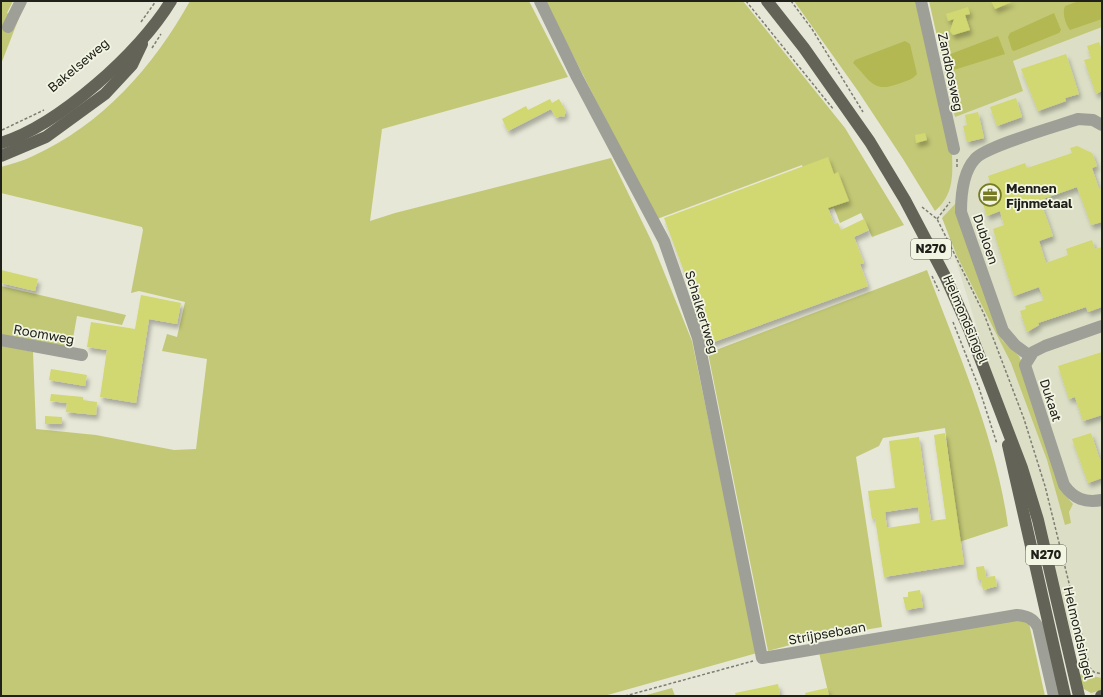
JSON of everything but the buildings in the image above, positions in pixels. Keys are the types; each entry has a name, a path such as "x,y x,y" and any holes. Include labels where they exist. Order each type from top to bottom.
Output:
{"main road":[{"name":"Bakelseweg","path":"1,156 46,137 105,94 132,65 145,38 171,1"},
{"name":"Helmondsingel","path":"767,1 837,92 905,200 946,278 969,329 1022,468 1038,520 1079,696"},
{"name":"Bakelseweg","path":"1,142 41,124 66,108 145,38"},
{"name":"Helmondsingel","path":"1002,417 1065,696"}],"street":[{"path":"8,27 21,1"},
{"name":"Schalkertweg","path":"540,1 577,77 664,241 698,338 762,658"},
{"name":"Zandbosweg","path":"921,1 954,149"},
{"name":"Dubloen","path":"1030,356 1015,345 1003,331 961,212 961,194 963,186 974,160 988,150 1078,119 1093,120 1102,125"},
{"path":"1030,356 1033,352 1045,346 1102,326"},
{"name":"Roomweg","path":"1,340 82,355"},
{"name":"Dukaat","path":"1030,356 1025,365 1064,485 1070,494 1079,500 1092,502 1102,500"},
{"name":"Strijpsebaan","path":"762,658 1017,615 1028,616 1035,621 1040,634 1054,696"}],"path":[{"path":"139,25 156,1"},
{"path":"746,1 834,110"},
{"path":"791,1 812,29 864,115"},
{"name":"Bakelseweg","path":"1,131 45,109"},
{"name":"Helmondsingel","path":"919,203 923,210 937,219 984,314 1024,419 1045,486 1090,668"},
{"name":"Helmondsingel","path":"929,270 941,295"},
{"name":"Helmondsingel","path":"953,321 979,388 997,444"},
{"path":"625,696 762,658"}],"shaded area":[{"path":"1,1 13,1 7,13 19,18 1,64"},
{"path":"190,1 529,1 568,77 382,129 370,221 395,213 611,158 651,240 692,341 757,653 604,696 1,696 1,345 33,352 36,429 96,435 174,450 196,449 207,359 162,351 167,334 177,337 185,302 139,291 131,293 143,230 142,227 1,193 1,167 29,158 58,143 82,128 104,110 143,70 176,25"},
{"path":"545,1 743,1 845,128 904,225 872,237 861,213 840,223 834,208 819,213 802,165 657,219"},
{"path":"794,1 917,1 952,154 951,186 945,199 935,211 858,91"},
{"path":"929,1 1102,1 1102,27 1013,61 1023,91 955,117"},
{"path":"1079,1 1102,1 1102,19 1070,30 1064,18 1064,9 1065,6"},
{"path":"1102,1 1102,696 1091,696 927,167 873,100"},
{"path":"1054,13 1061,30 1059,33 1014,51 1012,50 1008,37 1010,33"},
{"path":"998,36 1005,54 957,69 951,70 949,68 948,56"},
{"path":"905,41 910,44 917,74 909,80 890,86 878,86 873,84 853,63 855,60"},
{"path":"956,203 958,213 1002,340 1019,356 1060,484 1066,496 1073,504 1069,512 1071,523 1065,525 1047,460 1011,363 957,256 942,218"},
{"path":"927,270 975,396 995,461 1008,526 959,542 945,428 883,438 879,446 856,457 882,627 812,639 768,651 708,353"},
{"path":"1,286 126,315 122,325 77,316 72,344 64,349 1,336"},
{"path":"1027,614 1045,696 829,696 818,648"},
{"path":"1087,671 1092,676 1102,678 1102,690 1091,693 1082,688 1076,677"},
{"path":"672,688 675,696 643,696"}],"place":[{"name":"Mennen Fijnmetaal","path":"990,195"}]}
